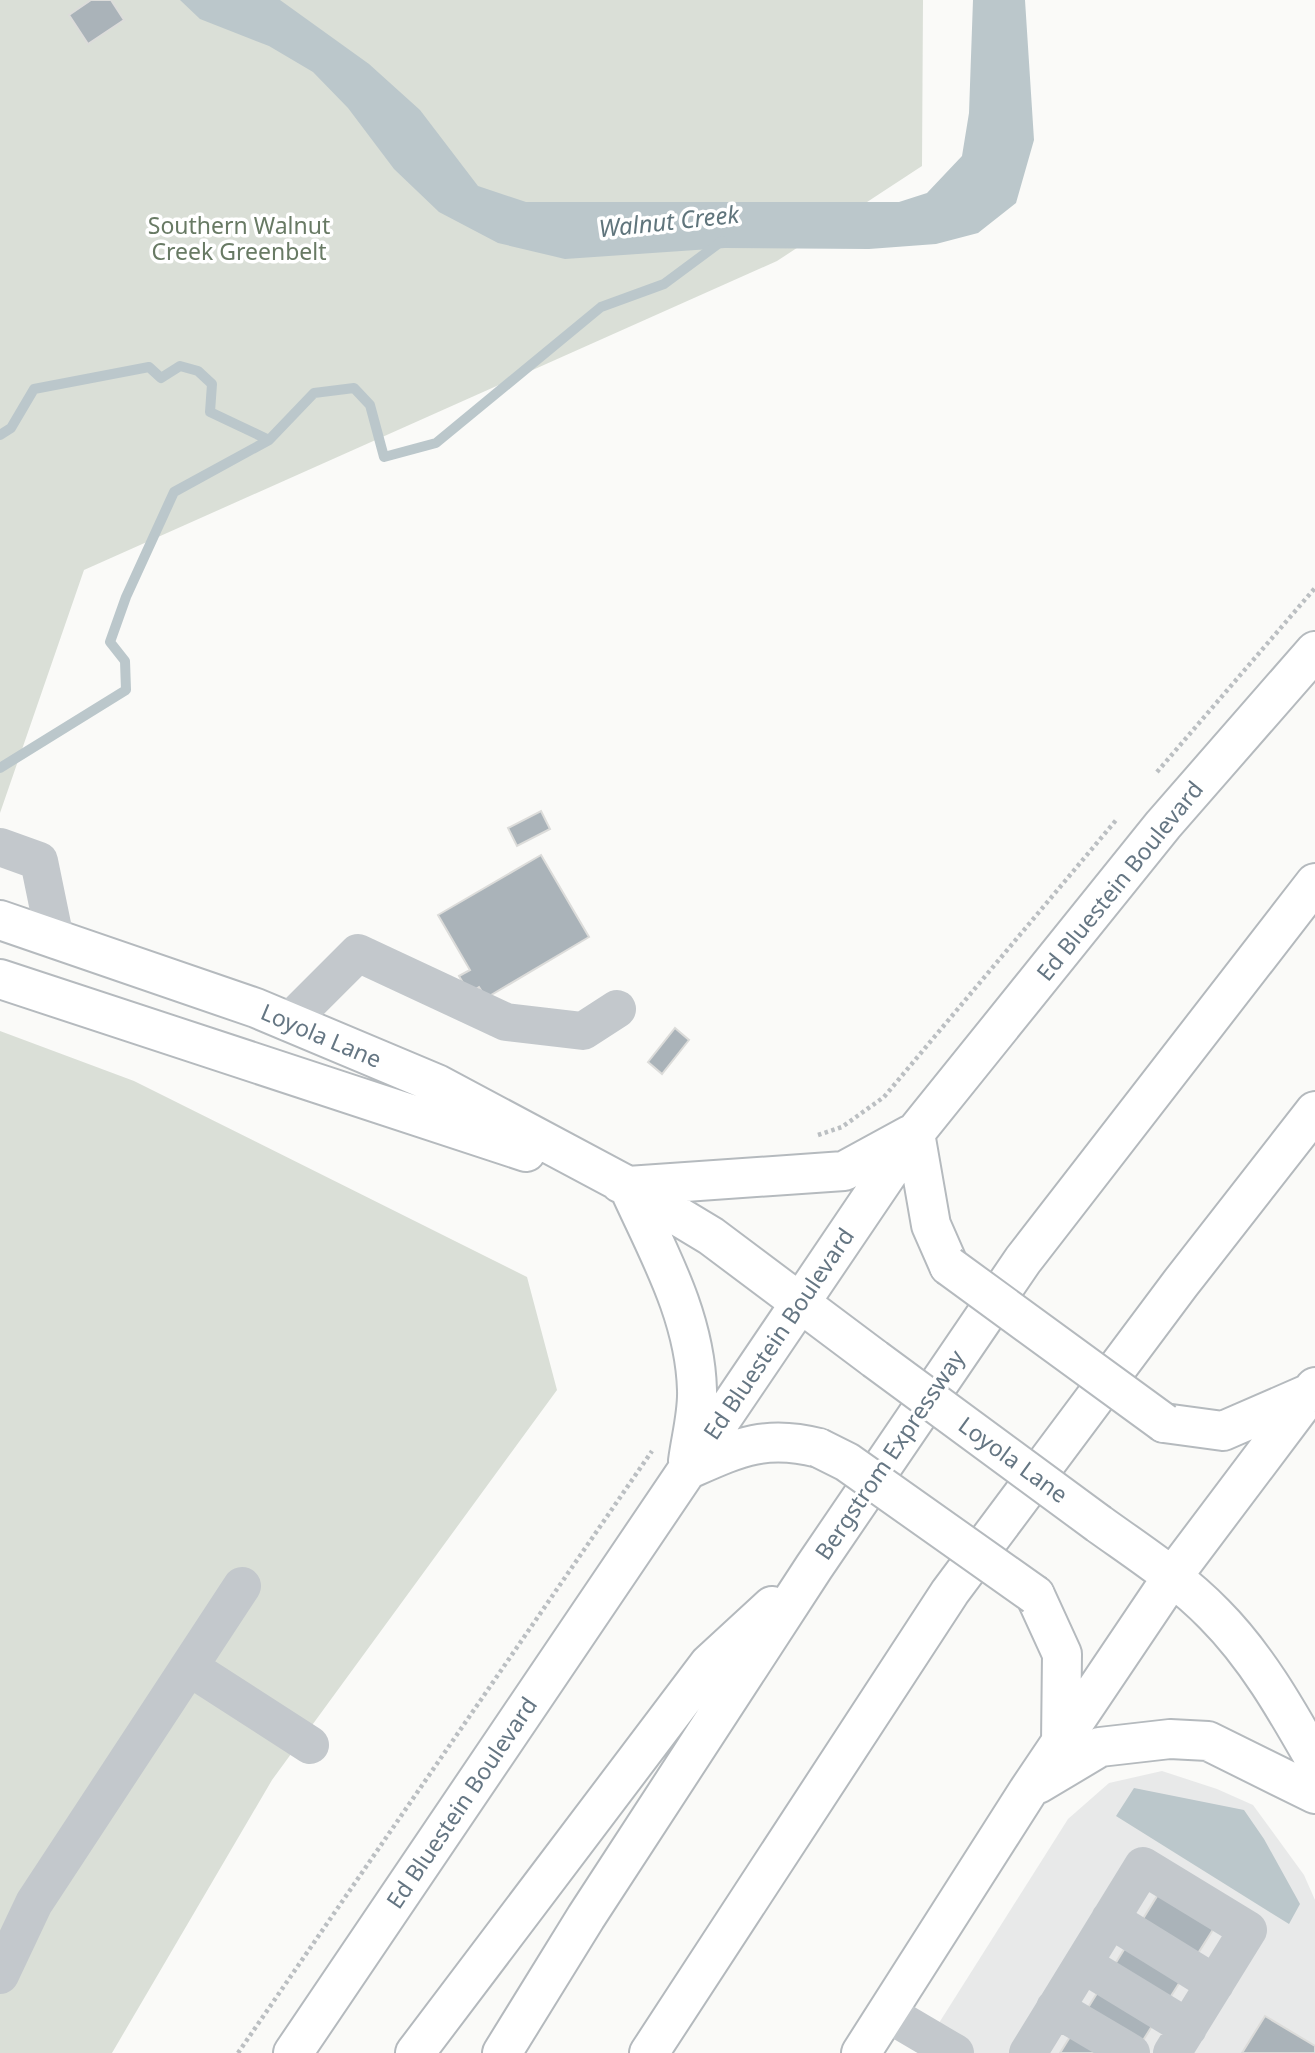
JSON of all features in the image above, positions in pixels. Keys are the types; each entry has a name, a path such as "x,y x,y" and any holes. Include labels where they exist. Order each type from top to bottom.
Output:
{"main road":[{"name":"Ed Bluestein Boulevard","path":"293,2053 915,1133 1163,825 1315,651"},
{"name":"Bergstrom Expressway","path":"502,2053 586,1917 814,1567 1023,1260 1315,883"},
{"name":"Loyola Lane","path":"0,920 289,1022 437,1084 628,1186 711,1236 1172,1577 1214,1614 1265,1675 1315,1760"},
{"name":"Loyola Lane","path":"0,979 628,1186"},
{"path":"649,2053 950,1592 1180,1284 1315,1111"},
{"path":"687,1470 698,1392 690,1343 681,1302 628,1186 844,1171 915,1133 931,1225 950,1266 1164,1423 1223,1431 1312,1390"},
{"path":"861,2053 1028,1791 1172,1577 1312,1390"},
{"path":"687,1470 743,1445 790,1440 819,1448 847,1462 1035,1595 1062,1654 1061,1742"},
{"path":"415,2053 709,1664 814,1567"},
{"path":"1028,1791 1100,1747 1170,1739 1208,1741 1315,1794"}],"lane":[{"path":"0,847 39,861 55,939"},
{"path":"289,1022 358,953 506,1022 583,1031 617,1009"},
{"path":"0,1975 34,1903 242,1586"},
{"path":"189,1667 310,1745"},
{"path":"1028,2053 1143,1866 1248,1930 1180,2040 1083,1964"},
{"path":"1110,1919 1215,1984"},
{"path":"1055,2008 1131,2053"},
{"path":"887,2012 955,2053"}],"path":[{"path":"1150,780 1315,588"},
{"path":"809,1138 842,1127 884,1097 1124,812"},
{"path":"238,2053 654,1448"}],"shaded area":[{"path":"1162,1771 1217,1789 1253,1805 1304,1875 1315,1900 1315,2053 920,2053 1068,1819 1109,1783"}],"green space":[{"name":"Southern Walnut Creek Greenbelt","path":"0,0 923,0 922,166 777,261 84,570 0,813"},
{"path":"0,1031 134,1081 527,1277 557,1390 272,1780 112,2053 0,2053"}],"water":[{"name":"Walnut Creek","path":"180,0 280,0 369,64 420,110 478,186 526,202 899,202 927,193 962,156 969,113 973,0 1025,0 1034,140 1016,203 978,233 936,244 869,249 725,248 565,259 498,243 439,212 394,169 348,108 313,72 269,46 200,19"},
{"path":"1134,1788 1244,1810 1264,1839 1300,1904 1289,1924 1116,1816"}],"building":[{"path":"91,0 111,0 124,20 88,44 69,15"},
{"path":"541,811 550,829 517,846 508,828"},
{"path":"541,855 589,937 486,998 479,987 469,993 459,976 470,970 438,915"},
{"path":"675,1028 689,1040 662,1074 648,1062"},
{"path":"1159,1893 1214,1928 1135,2053 1060,2053"},
{"path":"1265,2016 1315,2046 1315,2053 1242,2053"}],"waterway":[{"name":"Walnut Creek","path":"0,768 126,690 125,661 110,642 126,597 174,492 269,440 314,393 354,388 370,405 384,457 436,443 601,307 664,284 722,241"},
{"path":"0,435 11,428 34,389 149,367 161,378 180,366 198,371 212,384 210,412 269,440"}]}
